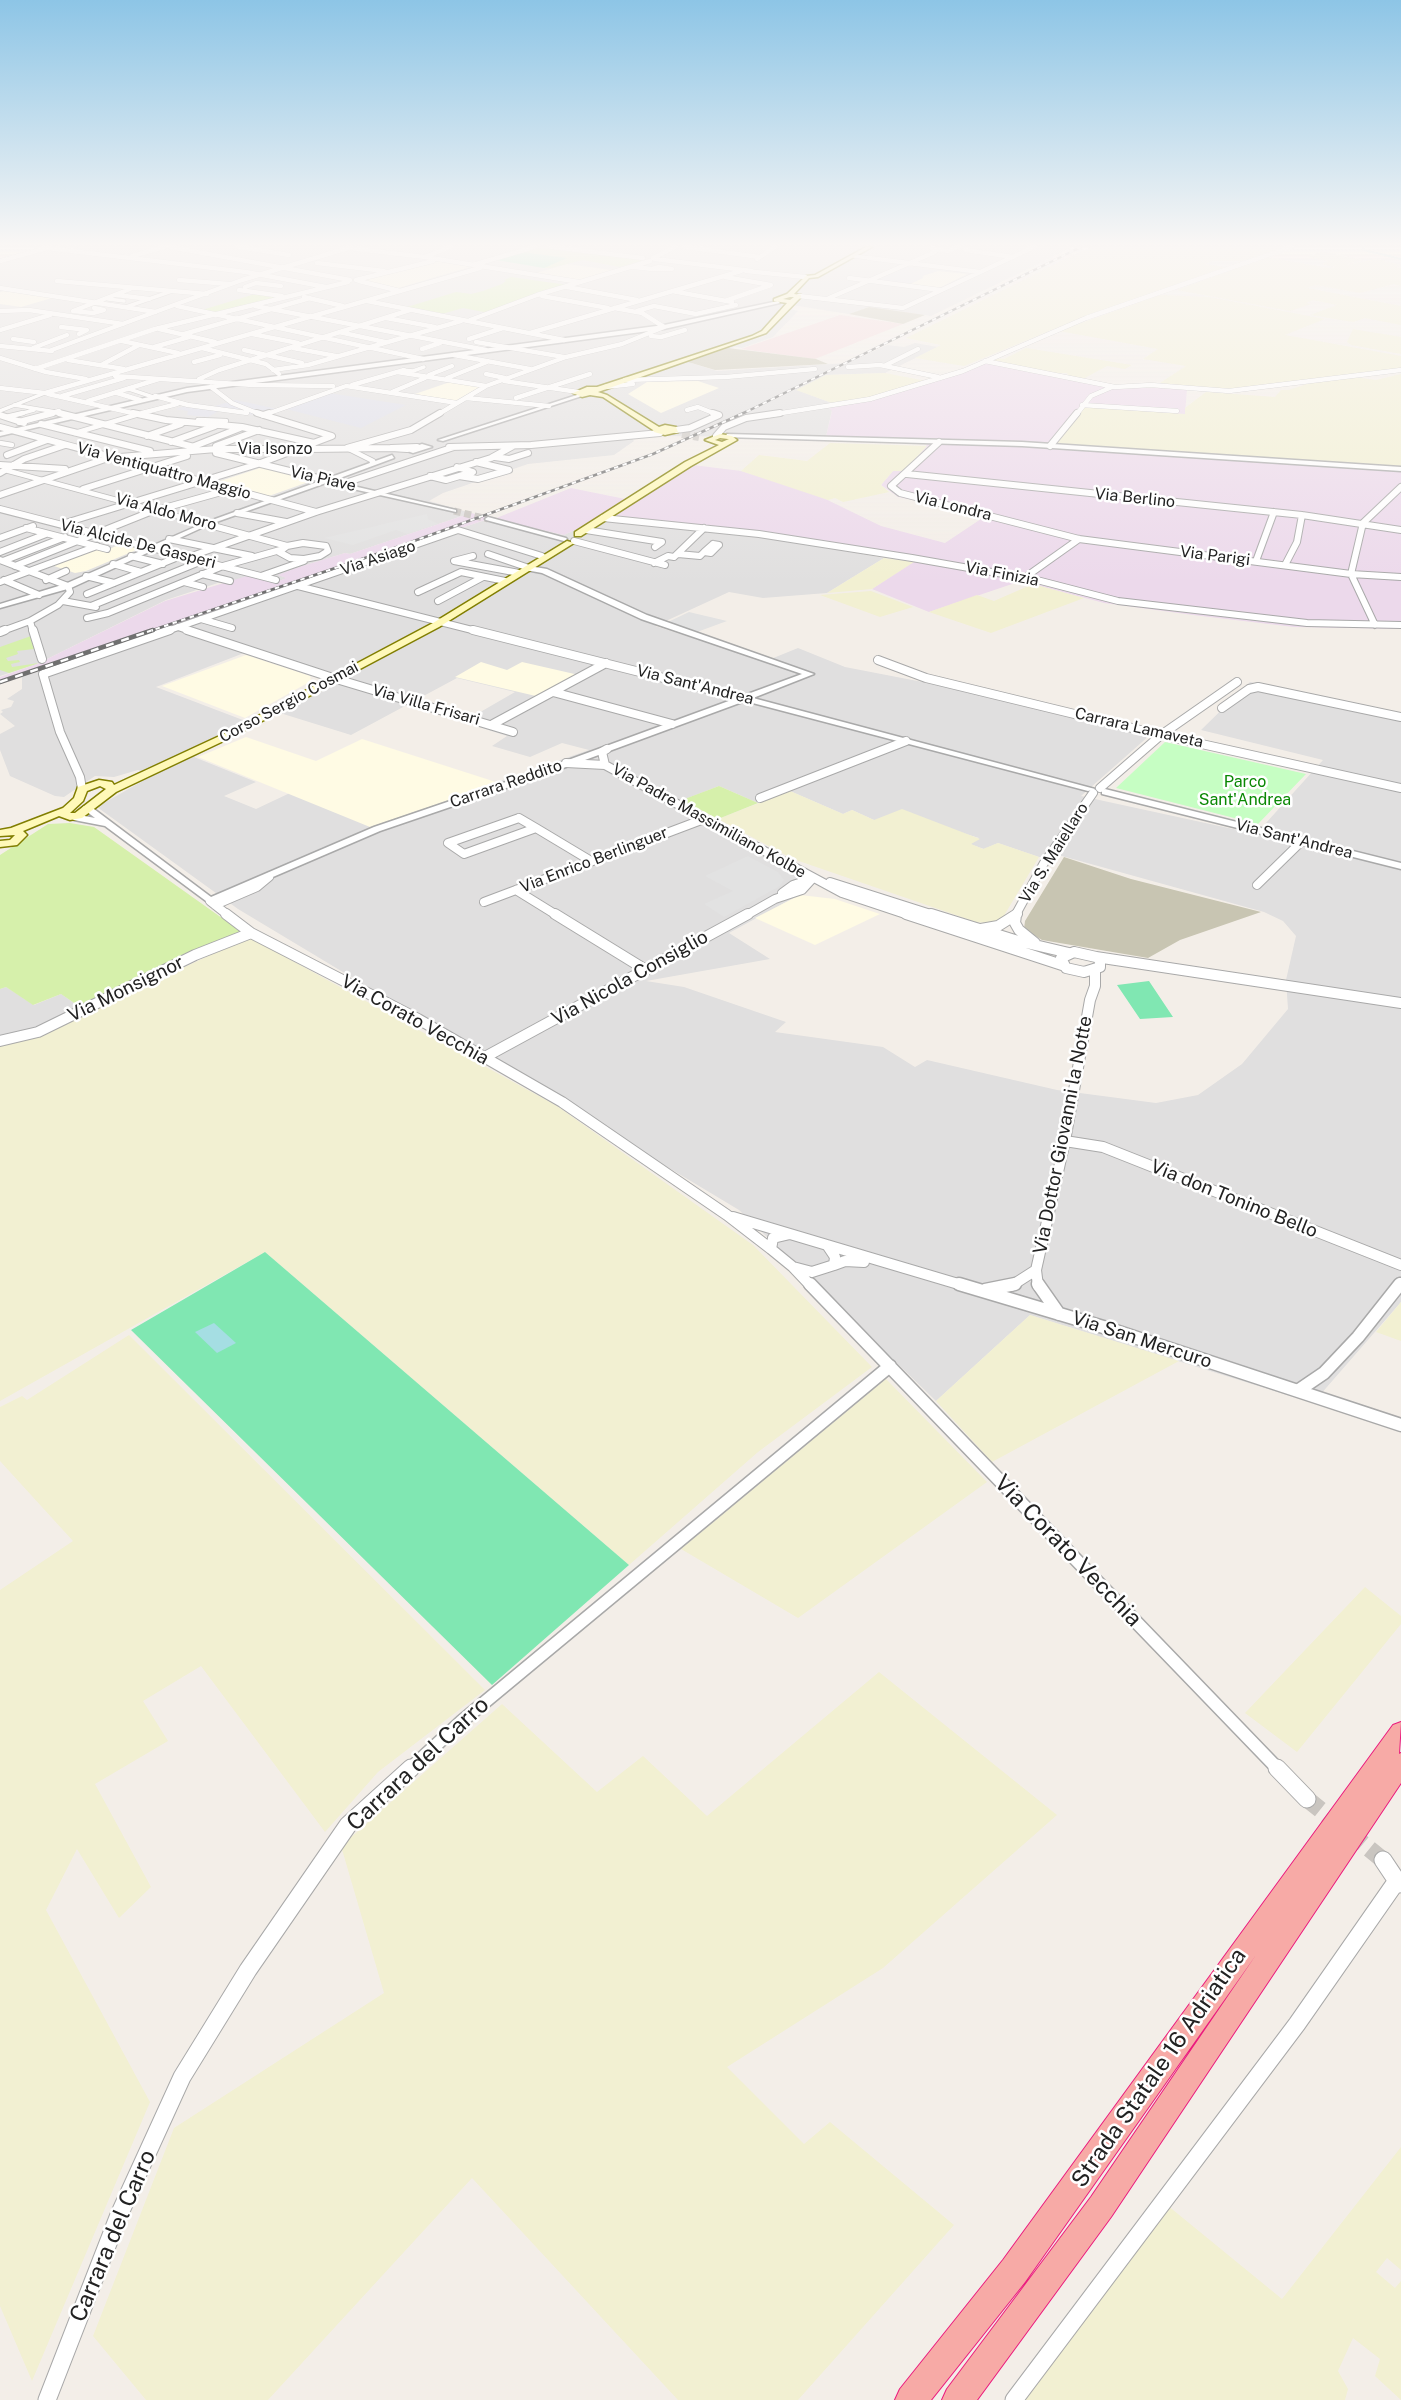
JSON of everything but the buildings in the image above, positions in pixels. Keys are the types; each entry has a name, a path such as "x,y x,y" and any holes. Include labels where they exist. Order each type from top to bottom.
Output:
{"highway":[{"name":"Strada Statale 16 Adriatica","path":"911,2400 1014,2271 1401,1732"},
{"name":"Strada Statale 16 Adriatica","path":"958,2400 1101,2207 1401,1763"}],"main road":[{"path":"597,390 684,359"},
{"path":"579,393 597,390 688,359"},
{"path":"597,390 658,430 674,431"},
{"path":"702,456 712,447 712,439 729,441"},
{"path":"529,568 532,562 729,441"},
{"path":"529,568 572,538"},
{"name":"Corso Sergio Cosmai","path":"105,786 134,778 229,735 442,621 529,568"},
{"path":"69,815 77,802 81,783 105,786"},
{"path":"2,839 20,839 18,833 69,815 82,814 105,786"}],"street":[{"path":"3,359 35,369 90,380"},
{"path":"35,369 64,359 127,369"},
{"path":"103,364 115,359"},
{"path":"128,362 139,359"},
{"path":"2,414 12,405 45,393 162,359"},
{"path":"205,359 194,362 222,369"},
{"path":"240,359 266,364 289,360"},
{"path":"197,380 253,359"},
{"path":"284,359 308,365 319,372"},
{"path":"273,370 330,359"},
{"path":"19,422 53,421 154,396 236,383 423,359"},
{"path":"476,359 530,369"},
{"path":"347,448 411,430 486,386 560,359"},
{"path":"884,366 898,359"},
{"path":"712,439 724,427 746,418 876,398 990,359"},
{"path":"407,361 425,373 486,386"},
{"path":"444,379 487,361"},
{"path":"507,365 518,361"},
{"path":"985,361 1115,387"},
{"path":"392,362 400,371 425,373"},
{"path":"266,364 290,383"},
{"path":"390,392 425,373 453,366"},
{"path":"848,367 884,366 941,377"},
{"path":"153,417 188,405 262,415 346,386 416,368"},
{"path":"625,380 726,377 814,369"},
{"path":"1050,446 1091,396 1115,387 1151,384 1229,391 1401,370"},
{"path":"516,397 590,373"},
{"path":"486,374 579,393"},
{"path":"256,380 311,383 301,375"},
{"path":"102,376 346,386 457,403"},
{"path":"60,397 130,376"},
{"path":"74,402 137,381 144,376"},
{"path":"85,402 162,377"},
{"path":"464,382 476,377"},
{"path":"597,390 636,385"},
{"path":"62,524 258,464 332,436 262,415 231,402 211,387"},
{"path":"129,389 154,396 179,409"},
{"path":"2,390 45,393 74,402 85,402 166,420 226,421"},
{"path":"0,404 30,393"},
{"path":"117,393 163,408 179,409"},
{"path":"466,398 529,407 550,404 579,393"},
{"path":"93,394 148,412"},
{"path":"213,408 231,402"},
{"path":"0,606 68,586 206,524 372,463 529,407 550,404"},
{"path":"12,405 56,412"},
{"path":"1082,405 1177,411"},
{"path":"674,431 690,428 719,415 698,407 687,410"},
{"path":"2,452 163,408"},
{"path":"2,414 37,409"},
{"path":"0,434 33,426 65,409"},
{"path":"166,420 179,409"},
{"name":"Via Piave","path":"56,412 454,511"},
{"path":"2,414 33,426"},
{"path":"147,436 204,416"},
{"path":"40,420 75,433 159,453"},
{"path":"193,421 243,427 314,443"},
{"path":"171,442 218,425"},
{"name":"Via Ventiquattro Maggio","path":"0,427 316,512"},
{"path":"193,446 243,427"},
{"path":"2,469 24,459 122,430"},
{"path":"83,489 259,430"},
{"name":"Via Isonzo","path":"110,457 239,449 513,446 658,430"},
{"path":"239,449 275,435"},
{"path":"729,441 773,438 1050,446 1401,469"},
{"name":"Via Londra","path":"939,442 891,486 900,493 1079,539"},
{"path":"0,443 12,445"},
{"path":"92,452 119,444"},
{"path":"2,452 12,445"},
{"path":"77,603 89,593 162,564 377,492 495,457 513,446"},
{"path":"342,484 452,447"},
{"path":"0,495 137,448"},
{"path":"347,448 395,474"},
{"name":"Via Isonzo","path":"391,448 419,448"},
{"path":"2,452 24,459"},
{"path":"495,457 509,459 528,453"},
{"path":"459,476 478,479 509,470 475,462"},
{"path":"12,465 71,469"},
{"path":"430,476 446,480 473,472 457,467"},
{"name":"Via Aldo Moro","path":"2,469 287,546"},
{"name":"Via Berlino","path":"907,474 1302,515 1401,530"},
{"path":"1374,625 1351,573 1363,523 1401,487"},
{"path":"15,566 157,510 232,489"},
{"name":"Via Alcide De Gasperi","path":"0,509 276,580"},
{"path":"1256,561 1274,512"},
{"path":"237,513 286,522"},
{"path":"1285,565 1297,542 1302,515"},
{"name":"Via Finizia","path":"603,519 704,528 912,558 1024,578 1118,601 1272,620 1401,625"},
{"path":"488,520 572,538 665,565"},
{"path":"3,536 45,521"},
{"path":"26,528 107,549"},
{"path":"654,563 678,554 704,528"},
{"name":"Via Asiago","path":"298,586 458,530 542,556"},
{"path":"0,552 47,533"},
{"path":"3,536 46,544"},
{"path":"1,561 65,537"},
{"path":"572,538 662,542 655,547"},
{"path":"169,539 253,556"},
{"path":"1024,578 1079,539"},
{"name":"Via Parigi","path":"1079,539 1401,577"},
{"path":"87,618 114,611 223,566 287,546 312,542 328,548 325,554 261,576"},
{"path":"0,545 27,552"},
{"path":"2,581 97,546"},
{"path":"280,550 281,555 290,558 312,558"},
{"path":"678,554 700,556 704,552"},
{"path":"488,554 544,571 644,617 810,674"},
{"path":"131,556 230,581"},
{"path":"473,556 454,561 519,573"},
{"path":"91,606 203,560"},
{"path":"1,561 68,586"},
{"path":"113,564 203,587"},
{"path":"46,580 66,571"},
{"path":"418,593 461,572 505,581"},
{"path":"86,576 154,594"},
{"path":"438,601 483,577"},
{"path":"2,581 39,595"},
{"path":"0,632 30,621 63,601 70,592 68,586"},
{"path":"81,783 60,732 43,674 298,586"},
{"name":"Via Sant'Andrea","path":"298,586 1401,866"},
{"path":"89,593 133,603"},
{"path":"63,601 124,613"},
{"path":"201,619 232,628"},
{"path":"30,621 42,659"},
{"name":"Via Villa Frisari","path":"178,627 333,678 513,732"},
{"name":"Carrara Lamaveta","path":"878,660 926,678 1161,735 1401,788"},
{"path":"493,724 606,663"},
{"path":"747,699 810,674"},
{"name":"Via S. Maiellaro","path":"1040,946 1019,930 1015,923 1016,915 1044,863 1097,790 1161,735 1237,682"},
{"path":"1222,708 1249,689 1258,687 1401,717"},
{"path":"553,692 672,723"},
{"name":"Carrara Reddito","path":"213,903 377,829 588,756 723,704 747,699"},
{"path":"760,798 906,741"},
{"name":"Via Padre Massimiliano Kolbe","path":"605,765 602,752 607,748"},
{"name":"Via Padre Massimiliano Kolbe","path":"588,756 599,759 605,765 792,869 842,894 1077,972"},
{"name":"Via Padre Massimiliano Kolbe","path":"566,763 605,765"},
{"path":"1388,785 1401,779"},
{"name":"Via Corato Vecchia","path":"87,808 251,933 418,1019 562,1102 727,1215 771,1249 793,1267 890,1366 1307,1799"},
{"name":"Via Corato Vecchia","path":"69,815 105,824"},
{"path":"537,828 464,854 448,843 519,818 537,828 591,861"},
{"name":"Via Enrico Berlinguer","path":"484,902 705,819"},
{"path":"1257,885 1301,841"},
{"path":"161,864 177,868 205,888 234,892"},
{"path":"792,869 793,885"},
{"name":"Carrara Reddito","path":"213,903 257,887 269,877"},
{"name":"Via Padre Massimiliano Kolbe","path":"813,878 979,929 1069,953 1086,953 1096,957"},
{"name":"Via Nicola Consiglio","path":"485,1057 775,899 793,885 813,878"},
{"name":"Via Nicola Consiglio","path":"802,890 813,878"},
{"path":"516,890 646,970"},
{"name":"Via Nicola Consiglio","path":"775,899 802,890 842,894"},
{"name":"Via S. Maiellaro","path":"979,929 998,926 1016,915"},
{"name":"Via Monsignor","path":"0,1041 38,1032 195,955 251,933"},
{"path":"1062,965 1061,958 1069,953"},
{"path":"1096,957 1400,1003"},
{"path":"1096,957 1100,960 1098,969"},
{"path":"1077,972 1098,969 1117,962 1139,963"},
{"name":"Via Dottor Giovanni la Notte","path":"1038,1288 1036,1270 1065,1141 1098,969"},
{"name":"Via Dottor Giovanni la Notte","path":"1077,972 1084,978 1090,1000"},
{"name":"Via don Tonino Bello","path":"1065,1141 1103,1147 1401,1265"},
{"name":"Via Corato Vecchia","path":"727,1215 881,1263"},
{"path":"771,1249 774,1237 790,1234"},
{"path":"827,1245 835,1257 834,1265"},
{"path":"793,1267 813,1272 845,1261 881,1263"},
{"name":"Via San Mercuro","path":"881,1263 1059,1314 1401,1425"},
{"name":"Via Dottor Giovanni la Notte","path":"981,1291 1022,1281 1036,1270"},
{"path":"822,1271 819,1287 828,1303"},
{"path":"1019,1302 1022,1281"},
{"path":"1299,1390 1324,1373 1401,1283"},
{"path":"1019,1302 1031,1297 1038,1288 1059,1314"},
{"name":"Carrara del Carro","path":"47,2400 119,2214 182,2077 248,1970 348,1825 462,1721 890,1366"},
{"path":"1014,2400 1289,2035 1398,1884 1383,1860"}],"shaded area":[{"path":"0,359 702,359 691,363 717,371 848,363 857,359 914,359 885,373 826,375 797,390 837,405 832,410 826,437 630,436 634,441 614,455 528,464 443,493 429,501 471,513 350,554 345,553 296,568 279,575 287,578 277,582 224,581 166,600 39,663 0,676"},
{"path":"697,359 816,359 828,364 715,370 688,362"},
{"path":"921,359 981,359 964,366"},
{"path":"1095,359 1132,365 1125,369 1107,366 1083,379 1069,376 1067,373 1048,373 989,361"},
{"path":"1143,359 1401,359 1401,368 1229,390 1160,383 1186,366"},
{"path":"985,362 1107,386 1187,389 1185,414 1267,457 1401,468 1401,629 1294,627 1193,615 1104,603 1021,581 929,612 872,589 913,562 762,536 596,520 564,535 494,519 571,488 635,501 693,465 741,471 811,492 881,526 945,543 987,515 898,497 881,485 893,471 904,471 932,439 826,437 832,411 829,408 876,399"},
{"path":"885,373 926,381 875,397 835,404 796,390 826,375"},
{"path":"1401,374 1401,468 1056,445 1084,407 1185,414 1185,408 1206,392 1275,397 1281,390 1313,382 1354,377 1376,380"},
{"path":"698,381 719,388 661,413 628,394 647,382"},
{"path":"450,382 481,386 455,401 415,394"},
{"path":"329,393 406,405 361,428 286,409 256,415 219,411 208,417 187,415 188,411 176,409 196,403 211,407 236,400 277,409"},
{"path":"830,443 927,446 904,471 893,471 881,485 889,492 843,502 835,498 828,500 741,471 759,455 807,461"},
{"path":"263,467 314,480 269,496 217,482"},
{"path":"471,513 491,518 0,684 0,677 39,663 165,601 250,575 277,582 286,578 278,575 296,568 345,553 350,554"},
{"path":"427,514 428,519 438,524 407,534 396,530 353,545 324,538"},
{"path":"491,518 564,535 596,520 762,536 884,558 827,593 763,598 729,592 655,626 766,661 798,648 845,667 964,690 1150,735 1081,796 1256,834 1323,760 1201,730 1250,682 1401,715 1401,1302 1313,1403 1030,1315 936,1401 739,1210 238,909 97,807 153,775 138,770 114,777 95,776 64,797 55,796 10,776 0,750 0,734 15,726 0,714 3,712 1,710 11,707 14,701 7,699 22,689 22,677","holes":["244,653 337,683 280,713 351,735 457,678 515,692 463,722 507,736 492,746 530,757 562,743 589,750 370,826 292,792 256,809 224,796 256,782 194,757 256,725 156,687","719,786 758,803 790,791 843,814 852,810 874,820 950,829 979,838 970,844 984,849 998,843 1039,857 1062,856 1264,912 1283,921 1296,936 1286,980 1288,1009 1242,1064 1198,1095 1156,1103 1057,1090 927,1060 915,1067 883,1047 775,1032 786,1022 684,987 646,981 770,959 729,933 799,895 796,862 680,801"]},
{"path":"123,543 141,548 86,571 75,573 51,565 97,547 107,550"},
{"path":"884,558 914,562 872,589 827,593"},
{"path":"1033,584 1084,598 991,633 929,612 977,595 994,601"},
{"path":"871,591 913,607 880,617 820,595"},
{"path":"689,612 727,621 697,632 668,622"},
{"path":"246,655 310,676 311,681 245,718 162,686"},
{"path":"481,662 507,670 522,662 579,675 540,697 455,677"},
{"path":"246,737 316,761 362,739 499,783 370,827 198,757"},
{"path":"790,791 843,814 852,810 874,820 902,809 980,839 971,844 983,849 998,843 1039,857 1002,919 986,923 976,922 793,859 718,819"},
{"path":"748,856 778,872 784,880 780,886 724,917 704,904 733,891 705,876"},
{"path":"1064,857 1131,879 1261,912 1180,940 1148,958 1042,940 1024,929 1025,921"},
{"path":"800,895 835,899 880,914 815,945 755,918"},
{"path":"249,937 557,1106 753,1245 872,1367 758,1452 629,1565 265,1252 0,1401 0,1045 39,1035"},
{"path":"6,987 34,1005 61,994 80,1007 36,1030 0,1042 0,989"},
{"path":"1401,1302 1401,1341 1376,1332"},
{"path":"1030,1315 1179,1361 992,1462 936,1401"},
{"path":"129,1335 485,1690 378,1772 325,1832 201,1666 143,1701 168,1741 95,1784 151,1887 119,1918 77,1849 46,1910 150,2102 32,2381 0,2306 0,1590 73,1541 0,1461 0,1407 22,1396 27,1400"},
{"path":"886,1379 987,1482 798,1618 681,1549"},
{"path":"1365,1587 1401,1616 1401,1624 1297,1752 1245,1713"},
{"path":"879,1672 1057,1815 883,1968 727,2067 804,2144 830,2122 954,2225 798,2400 678,2400 472,2178 268,2400 146,2400 93,2336 174,2128 384,1993 341,1846 502,1704 597,1792 643,1756 707,1816"},
{"path":"1401,2147 1401,2270 1387,2258 1376,2272 1395,2288 1401,2281 1401,2400 1375,2376 1380,2359 1353,2338 1338,2371 1348,2389 1345,2400 1023,2400 1167,2205 1282,2299"}],"green space":[{"path":"31,636 34,649 17,651 18,654 6,658 8,661 19,660 20,662 11,664 12,667 39,663 9,673 0,670 0,647"},
{"name":"Parco Sant'Andrea","path":"1165,742 1306,774 1258,824 1116,788"},
{"path":"719,786 758,803 718,819 682,800"},
{"path":"70,823 94,827 243,933 80,1007 61,994 33,1005 6,987 0,989 0,855 48,824"},
{"path":"1149,981 1173,1017 1140,1019 1117,985"},
{"path":"265,1252 629,1565 492,1685 131,1330"}],"water":[{"path":"214,1323 236,1343 217,1353 195,1332"}],"tunnel":[{"path":"682,434 699,437"},
{"path":"454,511 488,519"},
{"path":"1307,1799 1337,1823"},
{"path":"1350,1833 1383,1860"}],"railway":[{"path":"147,632 400,546 653,454 854,359"},
{"path":"0,682 153,630"}]}
